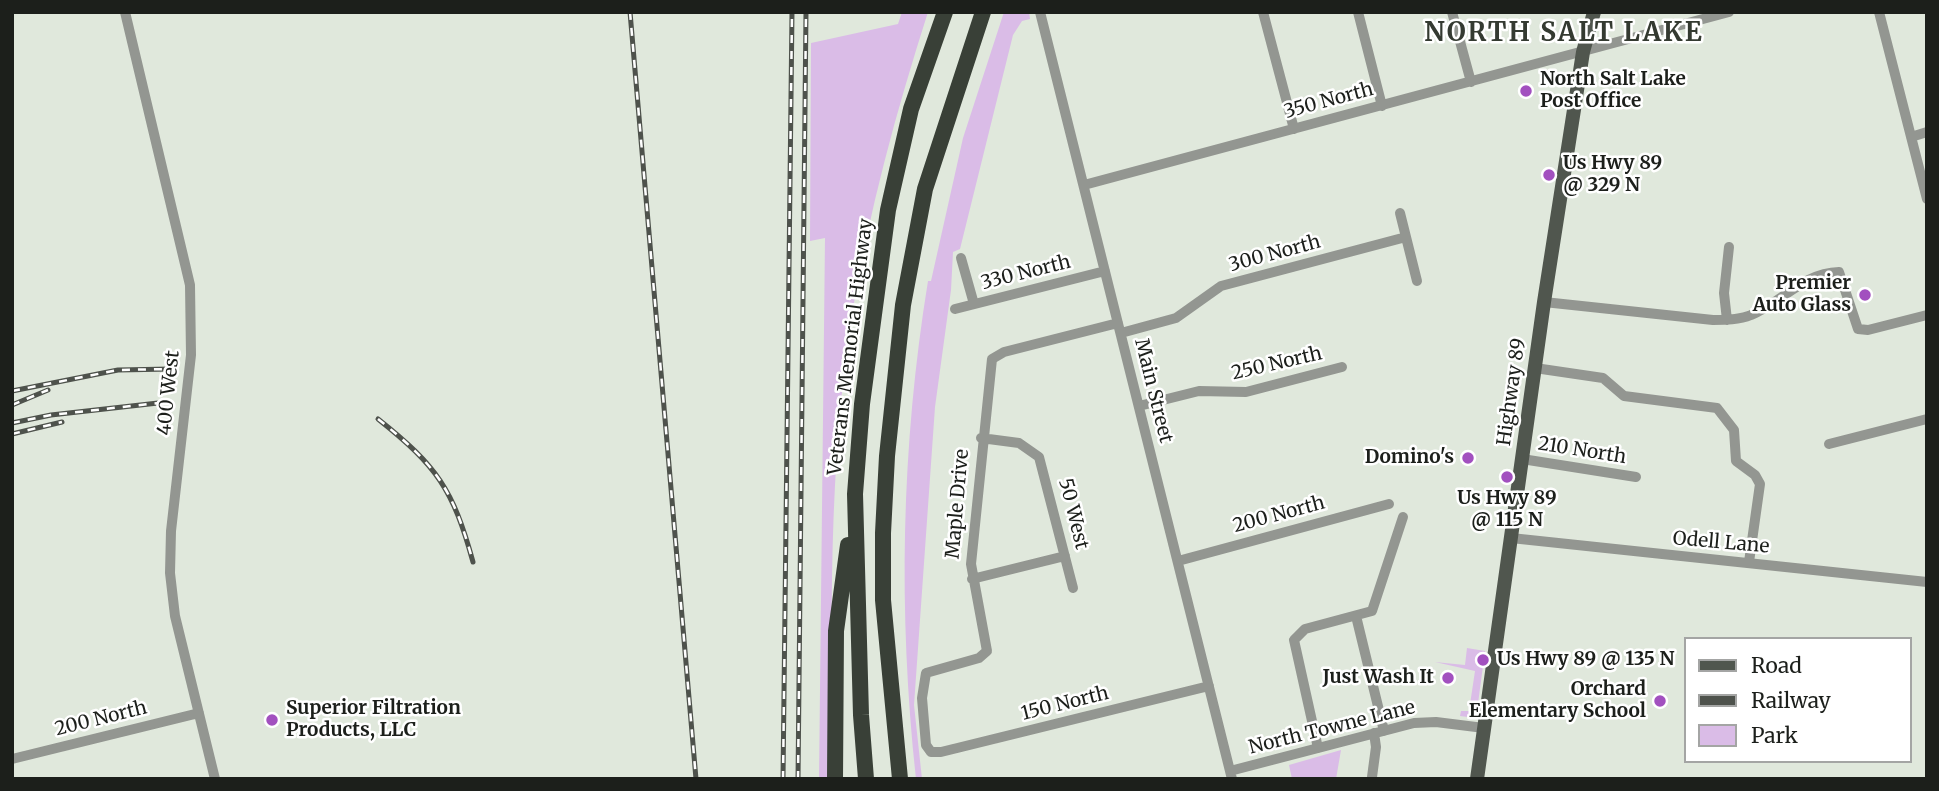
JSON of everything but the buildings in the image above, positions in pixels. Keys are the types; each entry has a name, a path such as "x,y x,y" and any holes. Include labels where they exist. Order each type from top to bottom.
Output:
{"highway":[{"name":"Veterans Memorial Highway","path":"866,779 860,689 855,494 872,311 888,210 911,109 945,12"},
{"path":"900,779 883,600 887,456 902,318 925,189 983,12"},
{"path":"835,779 836,631 855,494"}],"main road":[{"name":"Highway 89","path":"1477,779 1544,302 1584,52 1594,12"}],"street":[{"name":"400 West","path":"125,12 183,247 192,299 191,355 170,559 174,609 215,779"},
{"name":"Main Street","path":"1040,12 1231,775"},
{"path":"1263,12 1294,129"},
{"path":"1358,12 1382,106"},
{"path":"1452,12 1471,82"},
{"name":"350 North","path":"1084,185 1729,12"},
{"path":"1879,12 1927,199"},
{"path":"1911,137 1927,132"},
{"path":"1400,213 1417,281"},
{"name":"300 North","path":"994,356 1181,316 1221,286 1406,237"},
{"path":"1727,320 1724,293 1728,247"},
{"path":"961,258 974,304"},
{"name":"330 North","path":"955,309 1105,271"},
{"path":"1544,302 1727,320 1752,315 1805,281 1839,272 1858,329 1868,330 1927,315"},
{"name":"Maple Drive","path":"929,750 922,698 927,671 979,658 987,653 972,579 981,439 994,356"},
{"name":"250 North","path":"1139,407 1199,391 1246,392 1342,366"},
{"path":"1535,368 1603,378 1623,396 1709,404 1717,408 1734,430 1736,461 1755,475 1760,484 1749,562"},
{"path":"1829,444 1927,419"},
{"name":"50 West","path":"981,439 1019,443 1034,451 1042,463 1073,588"},
{"name":"210 North","path":"1522,459 1636,477"},
{"name":"200 North","path":"1178,561 1389,504"},
{"path":"1318,748 1294,640 1304,629 1373,611 1403,517"},
{"name":"Odell Lane","path":"1511,538 1927,582"},
{"path":"972,579 1065,556"},
{"path":"1356,615 1379,732 1372,778"},
{"name":"150 North","path":"929,750 941,752 1209,686"},
{"name":"200 North","path":"12,759 199,713"},
{"name":"North Towne Lane","path":"1231,775 1318,748 1429,722 1484,728"}],"green space":[{"path":"902,12 928,12 884,162 852,314 844,372 835,488 832,604 833,779 819,779 825,238 810,241 811,43 898,24"},
{"path":"1004,12 1029,12 1030,19 1022,21 1013,35 960,249 953,252 951,290 935,407 914,705 922,779 916,779 906,654 905,530 912,405 919,343 928,281 931,281 963,138"},
{"path":"1467,648 1485,651 1477,711 1468,717 1460,716 1461,711 1469,711 1475,671 1435,662 1465,665"},
{"path":"1341,750 1336,779 1292,779 1289,765"}],"railway":[{"path":"630,12 696,779"},
{"path":"783,779 792,12"},
{"path":"798,779 806,12"},
{"path":"12,391 118,370 171,369"},
{"path":"12,405 48,390"},
{"path":"12,423 51,415 167,402"},
{"path":"378,419 415,451 440,481 458,515 473,562"},
{"path":"12,434 62,422"}],"place":[{"name":"North Salt Lake Post Office","path":"1526,91"},
{"name":"Us Hwy 89 @ 329 N","path":"1549,175"},
{"name":"Premier Auto Glass","path":"1865,295"},
{"name":"Domino's","path":"1468,458"},
{"name":"Us Hwy 89 @ 115 N","path":"1507,477"},
{"name":"Us Hwy 89 @ 135 N","path":"1483,660"},
{"name":"Just Wash It","path":"1448,678"},
{"name":"Orchard Elementary School","path":"1660,701"},
{"name":"Superior Filtration Products, LLC","path":"272,720"}],"district":[{"name":"NORTH SALT LAKE","path":"1564,34"}]}
